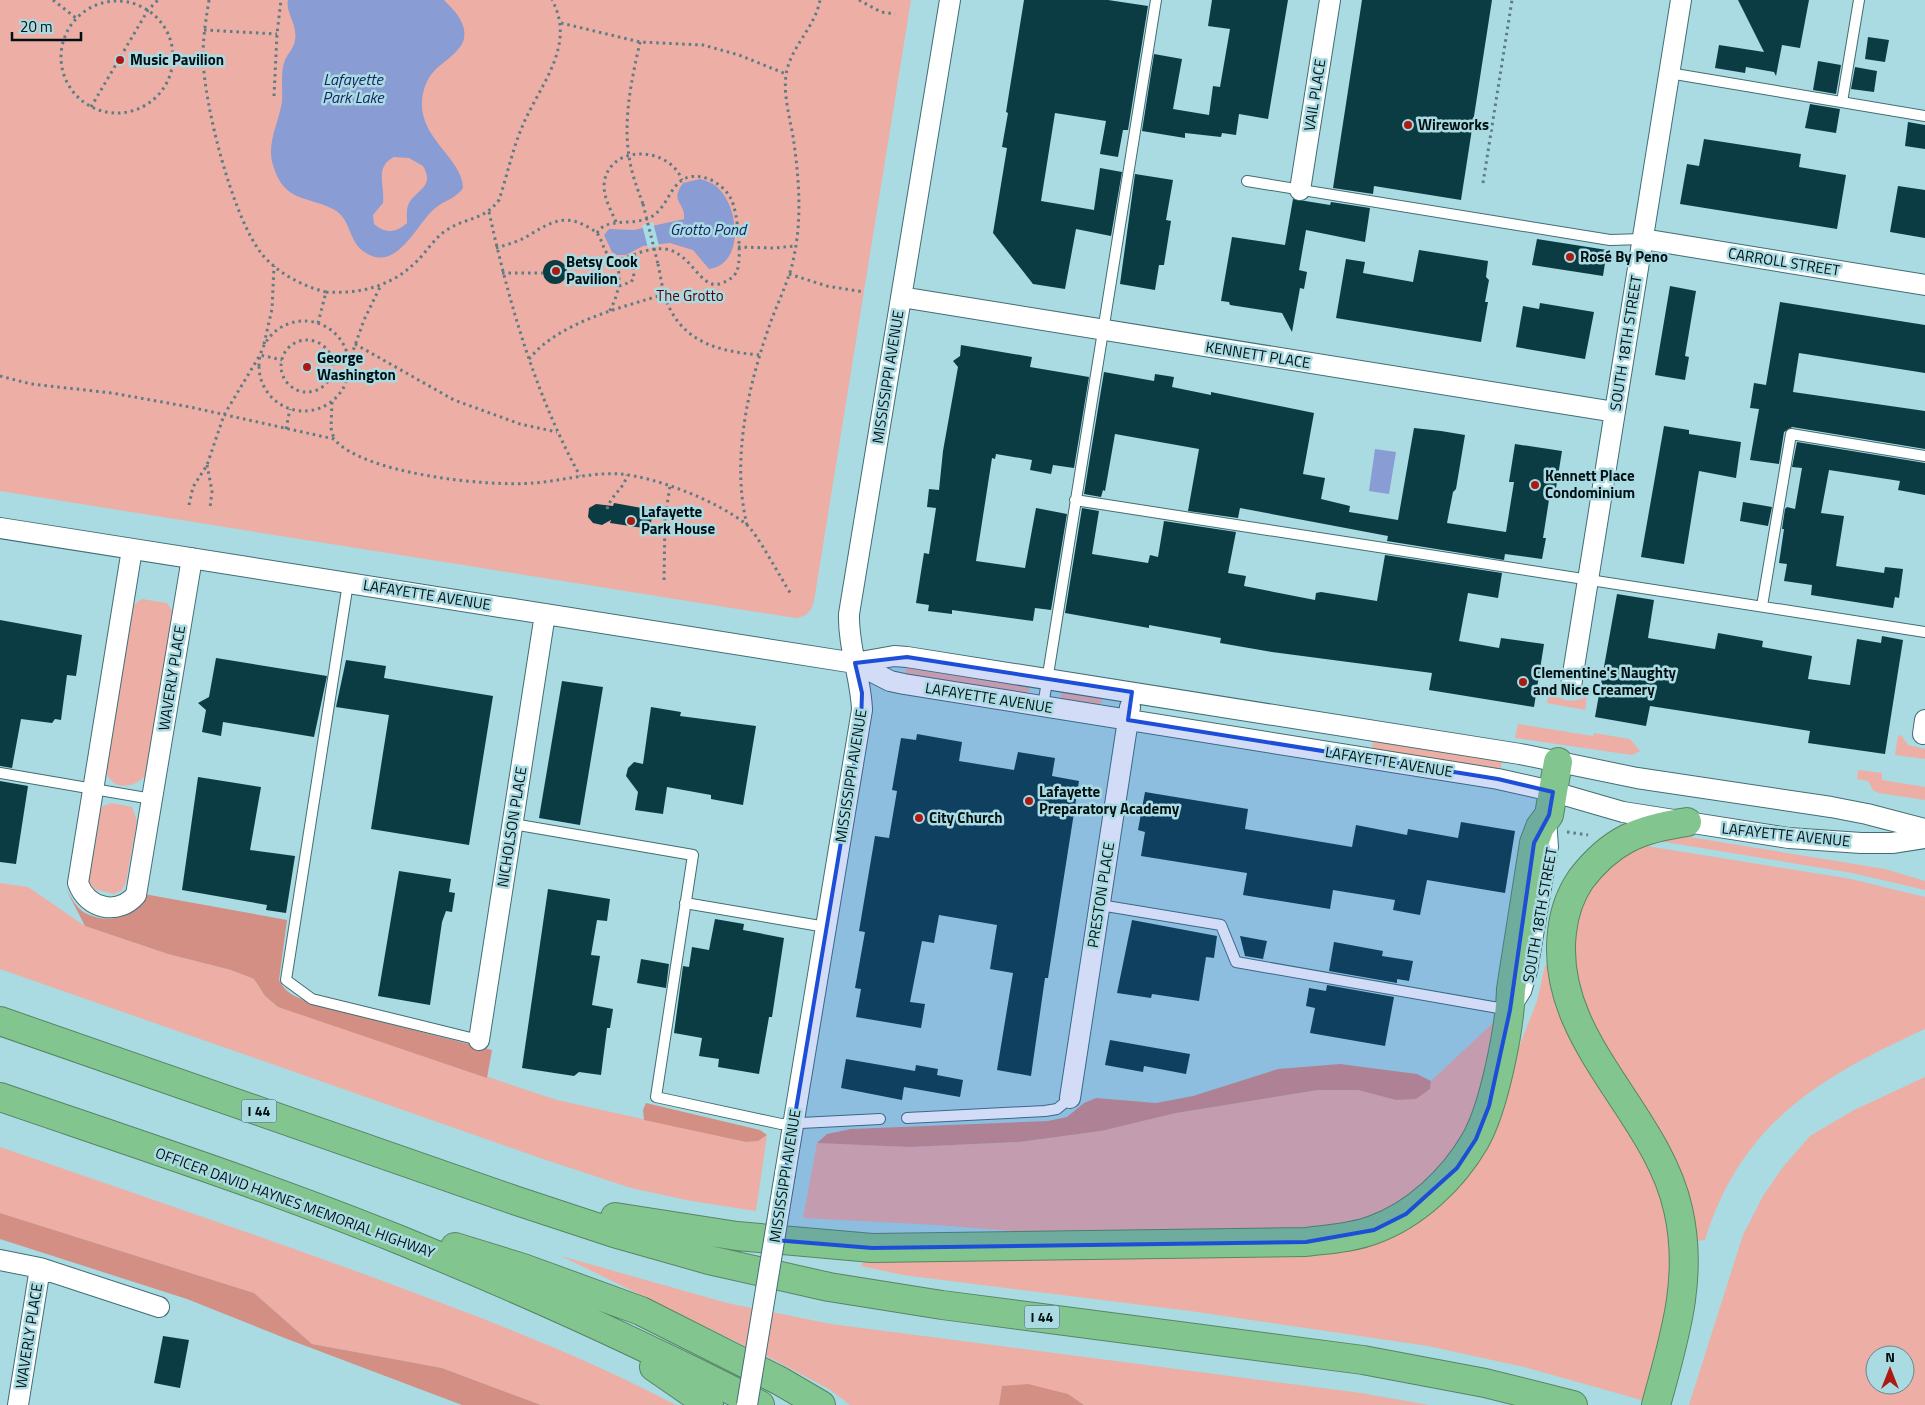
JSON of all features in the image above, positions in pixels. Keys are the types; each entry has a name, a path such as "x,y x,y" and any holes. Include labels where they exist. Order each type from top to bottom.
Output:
{"highway":[{"path":"517,1201 737,1236 872,1248 1306,1242 1342,1238 1374,1230 1406,1214 1431,1194 1457,1168 1476,1139 1489,1106 1510,1010 1511,989 1534,843 1551,804 1558,762"},
{"path":"1656,1405 1681,1309 1685,1276 1684,1243 1678,1207 1667,1176 1651,1142 1587,1040 1570,1004 1562,975 1560,947 1564,919 1570,898 1578,884 1599,858 1623,840 1638,832 1687,822"},
{"name":"I 44","path":"0,1021 517,1201 614,1233 709,1260 828,1287 942,1305 1363,1360 1485,1383 1573,1405"},
{"name":"OFFICER DAVID HAYNES MEMORIAL HIGHWAY","path":"0,1096 283,1196 400,1240 585,1320"},
{"path":"283,1196 523,1268 641,1311 821,1405"},
{"path":"585,1320 709,1405"},
{"path":"585,1320 760,1405"}],"street":[{"name":"MISSISSIPPI AVENUE","path":"747,1405 862,710 862,693 849,632 849,614 950,0"},
{"name":"VAIL PLACE","path":"1300,190 1330,0"},
{"name":"SOUTH 18TH STREET","path":"1571,686 1681,0"},
{"name":"CARROLL STREET","path":"1643,238 1925,284"},
{"name":"KENNETT PLACE","path":"901,297 1615,412"},
{"name":"LAFAYETTE AVENUE","path":"0,528 855,663 890,680 904,684 1498,779 1551,804 1623,812 1824,842 1892,843 1925,838"},
{"name":"WAVERLY PLACE","path":"132,549 78,883 82,894 90,903 119,908 129,903 136,895 192,558"},
{"name":"NICHOLSON PLACE","path":"479,1040 545,614"},
{"name":"LAFAYETTE AVENUE","path":"855,663 894,656 907,657 1132,692 1558,762 1637,778 1832,807 1925,830"},
{"name":"PRESTON PLACE","path":"1070,1098 1132,692"},
{"name":"WAVERLY PLACE","path":"0,1260 40,1268 159,1306"},
{"name":"WAVERLY PLACE","path":"18,1405 40,1268"}],"lane":[{"path":"1043,706 1156,0"},
{"path":"1842,102 1859,0"},
{"path":"1670,73 1925,116"},
{"path":"1247,181 1610,240 1643,238"},
{"path":"1762,606 1791,434 1925,456"},
{"path":"1075,500 1925,632"},
{"path":"348,583 286,980 312,999 479,1040"},
{"path":"0,773 152,799"},
{"path":"513,824 693,855 656,1097 768,1122 794,1124 880,1119"},
{"path":"685,903 826,927"},
{"path":"1100,905 1221,924 1236,962 1510,1010"},
{"path":"907,1118 1046,1112 1058,1109 1070,1098"}],"path":[{"path":"53,0 76,18"},
{"path":"91,107 148,10 158,0"},
{"path":"209,0 204,30 203,58 208,100 233,195 250,237 262,254 274,266 293,279 326,292 358,292 382,285 414,264 438,236 450,227 489,212 498,200 522,127 552,67 559,46 561,23 559,12 552,0"},
{"path":"274,96 277,34 282,0"},
{"path":"791,594 748,525 741,491 742,448 751,392 760,355 789,274 796,246 799,211 798,183 786,74 795,49 812,25 820,0"},
{"path":"859,0 881,12 895,14"},
{"path":"1483,183 1512,0"},
{"path":"116,1 133,3 148,10 162,23 171,40 174,58 171,74 164,89 146,106 123,114 106,113 91,107 77,98 67,84 62,69 60,53 64,37 76,18 100,4 116,1"},
{"path":"561,23 640,42 703,45 739,55 786,74"},
{"path":"204,30 277,34"},
{"path":"640,42 630,97 629,156 670,309 678,322 706,345 724,351 760,355"},
{"path":"174,58 203,58"},
{"path":"616,222 606,197 606,177 615,164 629,156 646,154 667,160 676,167 682,180"},
{"path":"496,248 525,238 556,220 579,222 597,233 606,254 617,260 651,248 667,249 688,260 701,279 710,284 717,284 732,279 737,272 738,246 735,213 731,199 716,182 706,178 696,177 682,180 672,188 656,214 634,223 616,222 604,226 597,233"},
{"path":"489,212 502,273 528,359 557,432 580,476"},
{"path":"738,246 773,248 796,246"},
{"path":"619,286 631,282 634,278 632,256"},
{"path":"609,312 615,301 619,286 617,260"},
{"path":"189,505 193,487 207,464 224,415 263,347 272,309 274,266"},
{"path":"502,273 543,272"},
{"path":"789,274 827,286 864,292"},
{"path":"260,355 260,378 267,392 277,402 290,409 305,411 319,408 332,401 342,390 348,377 349,362 355,344 382,285"},
{"path":"318,323 326,292"},
{"path":"528,359 540,345 554,335 609,312 665,294"},
{"path":"263,347 271,334 283,326 297,321 318,323 326,326 338,336 346,348 349,362"},
{"path":"312,341 326,348 333,363 333,371 325,385 318,390 302,392 294,388 283,376 282,360 290,346 297,342 312,341"},
{"path":"355,344 454,400 520,424 557,432"},
{"path":"260,355 282,360"},
{"path":"0,376 31,384 144,398 334,439"},
{"path":"332,401 331,428 334,439 339,446 370,461 402,470 448,478 507,484 534,483 597,474 627,475 670,486 720,509 748,525"},
{"path":"286,428 290,409"},
{"path":"207,464 212,491 210,508"},
{"path":"607,509 613,496 624,484 627,475"},
{"path":"664,580 665,512 670,486"}],"highlighted area":[{"path":"907,657 1132,692 1128,720 1498,779 1553,792 1549,815 1534,843 1510,1010 1489,1106 1476,1139 1457,1168 1406,1214 1374,1230 1306,1242 872,1248 774,1240 861,723 862,693 855,663"}],"green space":[{"name":"The Grotto","path":"0,0 911,0 814,601 810,611 806,615 796,618 0,491"},
{"path":"142,599 167,603 174,613 146,775 135,783 123,786 113,782 106,771 132,606"},
{"path":"905,667 1028,684 1030,691 1023,694 906,674"},
{"path":"1550,684 1554,694 1558,697 1573,701 1583,698 1588,690 1585,710 1547,703"},
{"path":"1061,691 1101,696 1102,703 1096,705 1064,700 1061,698"},
{"path":"1518,724 1593,736 1594,733 1630,739 1640,751 1632,755 1515,738"},
{"path":"1898,735 1902,736 1908,745 1925,749 1925,759 1895,755"},
{"path":"1374,740 1503,758 1500,771 1376,751 1372,746"},
{"path":"1858,770 1882,773 1882,780 1925,787 1925,800 1879,793 1873,790 1868,781 1857,779"},
{"path":"112,803 132,807 137,821 126,882 122,890 114,894 94,889 88,875 99,812 103,806"},
{"path":"1683,836 1885,869 1925,881 1925,890 1852,873 1653,840"},
{"path":"1640,845 1851,879 1925,897 1925,1029 1851,1066 1819,1086 1789,1109 1763,1134 1740,1164 1720,1199 1705,1240 1696,1241 1604,1053 1577,988 1572,939 1583,901 1605,869"},
{"path":"0,883 28,887 85,926 168,954 231,970 254,979 265,996 278,1007 557,1100 746,1142 758,1141 767,1135 756,1211 691,1201 631,1188 0,969"},
{"path":"1545,966 1551,967 1651,1161 1676,1253 1666,1316 1645,1401 1524,1367 1428,1346 1190,1311 903,1275 861,1266 863,1262 920,1261 1403,1227 1512,1065 1537,1001"},
{"path":"1495,1021 1482,1093 1464,1141 1441,1174 1376,1217 1314,1232 1049,1234 936,1225 803,1218 817,1143 909,1147 1019,1142 1101,1131 1176,1113 1318,1090 1358,1090 1396,1100 1430,1089 1431,1081"},
{"path":"1925,1077 1925,1405 1689,1405 1743,1235 1763,1196 1783,1167 1810,1136 1854,1110"},
{"path":"0,1147 399,1287 574,1356 676,1405 541,1405 442,1368 312,1344 254,1293 0,1213"},
{"path":"561,1256 727,1303 831,1324 1361,1393 1429,1405 1084,1405 1068,1394 1002,1386 999,1405 850,1405 829,1389 780,1363"}],"shaded area":[{"path":"66,889 82,911 94,917 111,919 127,914 140,902 144,894 287,920 279,980 291,994 320,1006 492,1050 487,1078 278,1007 265,996 254,979 231,970 168,954 85,926"},
{"path":"1340,1064 1417,1074 1431,1081 1430,1089 1416,1099 1396,1100 1358,1090 1318,1090 1176,1113 1101,1131 1019,1142 909,1147 817,1143 827,1134 851,1129 1048,1121 1067,1117 1084,1103 1096,1098 1156,1103 1193,1096 1278,1069"},
{"path":"646,1103 760,1130 767,1135 758,1141 746,1142 644,1120 643,1110"},
{"path":"0,1213 254,1293 312,1344 442,1368 541,1405 462,1405 187,1299 0,1239"},
{"path":"1028,1384 1068,1394 1084,1405 999,1405 1002,1386"}],"water":[{"name":"Lafayette Park Lake","path":"288,0 444,0 461,21 464,39 461,46 431,75 427,81 422,100 423,114 427,126 456,168 461,177 463,188 457,195 433,210 403,246 385,257 374,257 363,251 358,246 339,213 323,205 296,196 289,191 283,186 273,165 271,149 282,102 283,65 295,40 295,29","holes":["394,157 409,158 423,166 426,173 426,183 409,203 407,223 399,229 386,231 374,224 373,215 383,203 382,171 388,161"]},
{"name":"Grotto Pond","path":"700,179 718,188 731,208 735,234 733,246 729,257 721,265 709,269 693,250 670,243 643,246 626,255 617,255 612,252 604,235 609,229 634,230 684,219 683,209 678,199 679,190 683,183"},
{"path":"1375,449 1396,452 1389,494 1369,491"}],"pier":[{"path":"653,222 659,246 648,248 642,225"}],"building":[{"path":"1024,0 1108,0 1148,6 1128,130 1123,130 1118,157 1100,154 1106,121 1055,113 1041,201 1094,210 1100,168 1122,172 1111,236 1076,229 1065,289 1033,284 993,233 1007,148 1002,147 1008,113 1006,112"},
{"path":"1212,0 1288,0 1268,119 1239,114 1236,135 1222,133 1221,137 1185,133 1185,138 1142,131 1154,54 1182,59 1173,109 1209,115 1213,86 1220,87 1230,29 1208,26"},
{"name":"Wireworks","path":"1362,0 1492,0 1461,200 1374,186 1373,194 1333,188"},
{"path":"1738,0 1809,0 1800,48 1782,45 1776,76 1774,72 1746,67 1745,73 1715,68 1719,45 1764,52"},
{"path":"1868,37 1889,40 1885,62 1865,59"},
{"path":"1818,61 1841,65 1836,94 1813,90"},
{"path":"1855,67 1877,71 1874,92 1851,89"},
{"path":"1810,104 1840,109 1836,133 1805,128"},
{"path":"1908,122 1925,125 1925,149 1905,146"},
{"path":"1704,139 1801,154 1799,167 1846,175 1837,229 1680,204 1687,164 1699,166"},
{"path":"1135,174 1173,180 1166,220 1171,221 1164,265 1159,265 1155,290 1120,284"},
{"path":"1898,186 1925,190 1925,238 1890,232"},
{"path":"1293,199 1330,205 1331,202 1370,208 1365,242 1306,230 1299,270 1307,272 1304,289 1300,288 1292,332 1282,313 1230,305 1229,302 1221,301 1232,237 1285,245"},
{"name":"Rosé By Peno","path":"1537,239 1607,250 1603,276 1532,265"},
{"path":"1419,250 1488,261 1486,277 1489,280 1485,302 1488,302 1481,342 1336,318 1346,259 1365,262 1363,273 1413,282"},
{"name":"Betsy Cook Pavilion","path":"555,260 564,263 567,272 564,281 555,284 546,281 543,272 546,263"},
{"path":"1670,286 1696,291 1685,356 1689,357 1685,380 1655,375"},
{"path":"1780,302 1925,325 1925,373 1799,353 1793,392 1925,411 1925,449 1792,427 1784,432 1779,464 1750,460 1759,409 1750,408 1754,383 1766,385"},
{"path":"1540,303 1594,312 1585,359 1516,347 1523,306 1539,309"},
{"path":"961,345 1032,357 1030,367 1089,377 1074,468 1053,465 1051,474 1030,470 1032,460 996,454 995,459 992,458 976,561 1025,568 1036,508 1067,514 1051,610 1035,608 1033,621 952,610 952,614 928,611 929,605 916,603 924,553 929,554 936,508 927,507 929,489 939,490 943,451 958,367 953,361 960,356"},
{"path":"1104,372 1154,381 1155,374 1174,377 1172,387 1211,395 1211,392 1314,413 1303,474 1325,478 1321,499 1350,506 1349,512 1398,520 1414,428 1465,435 1456,489 1453,492 1447,523 1506,532 1514,482 1509,482 1515,444 1562,451 1556,488 1551,487 1543,538 1546,538 1542,559 1505,554 1504,560 1387,541 1388,536 1240,508 1238,518 1188,511 1199,449 1115,434 1105,491 1103,490 1101,497 1084,494"},
{"path":"1664,426 1689,430 1689,434 1741,442 1736,478 1699,471 1684,564 1641,557"},
{"path":"1797,442 1925,463 1925,495 1898,490 1900,481 1829,470 1821,513 1844,516 1836,566 1884,573 1885,567 1903,569 1899,598 1895,597 1893,608 1811,595 1812,585 1784,581 1787,564 1779,563 1785,509 1787,507 1795,509 1802,468 1792,467"},
{"path":"1743,502 1772,507 1768,526 1740,521"},
{"name":"Lafayette Park House","path":"614,503 653,510 650,529 610,523 611,520 602,525 593,523 588,517 589,508 596,504 613,506"},
{"path":"1082,508 1099,511 1092,554 1148,563 1150,555 1158,557 1164,521 1236,532 1228,573 1246,576 1244,586 1315,600 1316,593 1321,592 1377,601 1385,555 1502,573 1498,598 1468,593 1459,641 1499,648 1501,638 1544,644 1534,707 1429,690 1432,673 1272,652 1220,643 1221,638 1149,625 1149,628 1065,613"},
{"path":"1617,594 1654,600 1648,638 1715,649 1718,633 1763,641 1762,647 1812,656 1808,679 1850,685 1857,639 1881,643 1882,636 1903,640 1885,754 1808,743 1810,731 1650,706 1646,726 1595,717"},
{"path":"0,620 82,635 76,676 67,675 61,720 55,719 52,723 21,719 12,768 0,766"},
{"path":"216,658 327,676 314,737 223,722 221,736 202,732 206,710 198,703 209,697"},
{"path":"346,660 386,666 384,678 493,696 469,845 371,829 389,715 336,707"},
{"path":"562,681 603,687 580,825 539,818"},
{"path":"651,707 681,712 680,716 756,726 743,805 711,799 711,795 667,787 663,814 635,810 638,792 626,776 628,768 634,762 643,764"},
{"path":"917,734 962,742 959,761 1014,770 1018,752 1055,758 1052,776 1079,781 1048,978 1045,978 1031,1076 997,1070 1013,973 990,969 997,925 939,915 934,943 922,941 910,1002 925,1004 921,1028 856,1017 861,989 855,988 865,932 859,931 875,836 889,838 897,791 892,790 901,738 916,740"},
{"path":"198,777 261,787 250,850 295,856 286,913 266,910 267,905 182,890"},
{"path":"0,781 28,786 16,864 0,862"},
{"path":"1145,792 1248,809 1245,829 1352,847 1356,825 1407,835 1408,829 1458,838 1461,822 1515,831 1505,893 1427,880 1420,915 1393,910 1395,900 1333,890 1330,909 1243,895 1247,873 1141,856 1145,832 1138,830"},
{"path":"399,871 451,879 449,892 455,893 452,912 446,911 442,922 430,1005 378,996"},
{"path":"548,889 610,899 607,921 597,920 591,955 600,956 592,1005 613,1009 610,1028 607,1028 601,1075 579,1072 574,1076 522,1068"},
{"path":"715,919 744,924 743,930 784,938 772,1017 769,1017 759,1074 718,1067 719,1059 699,1056 702,1038 674,1033 683,966 689,967 692,947 709,950"},
{"path":"1132,920 1217,936 1214,958 1206,957 1199,1001 1152,994 1151,998 1117,993"},
{"path":"1240,936 1267,941 1263,959 1245,956"},
{"path":"1334,942 1383,951 1382,956 1413,961 1409,981 1397,979 1397,983 1329,971"},
{"path":"641,959 669,964 666,988 637,983"},
{"path":"1327,985 1394,997 1385,1046 1310,1033 1315,1008 1306,1006 1309,988 1326,991"},
{"path":"1110,1040 1190,1054 1186,1074 1144,1066 1143,1072 1105,1065"},
{"path":"846,1059 915,1071 916,1065 938,1069 937,1075 963,1080 960,1097 904,1087 902,1100 841,1088"},
{"path":"163,1336 189,1340 180,1388 154,1383"}],"place":[{"name":"Music Pavilion","path":"120,60"},
{"name":"Wireworks","path":"1408,125"},
{"name":"Rosé By Peno","path":"1570,257"},
{"name":"Betsy Cook Pavilion","path":"556,271"},
{"name":"George Washington","path":"307,367"},
{"name":"Kennett Place Condominium","path":"1535,485"},
{"name":"Lafayette Park House","path":"631,521"},
{"name":"Clementine's Naughty and Nice Creamery","path":"1523,682"},
{"name":"Lafayette Preparatory Academy","path":"1029,801"},
{"name":"City Church","path":"919,818"}]}
